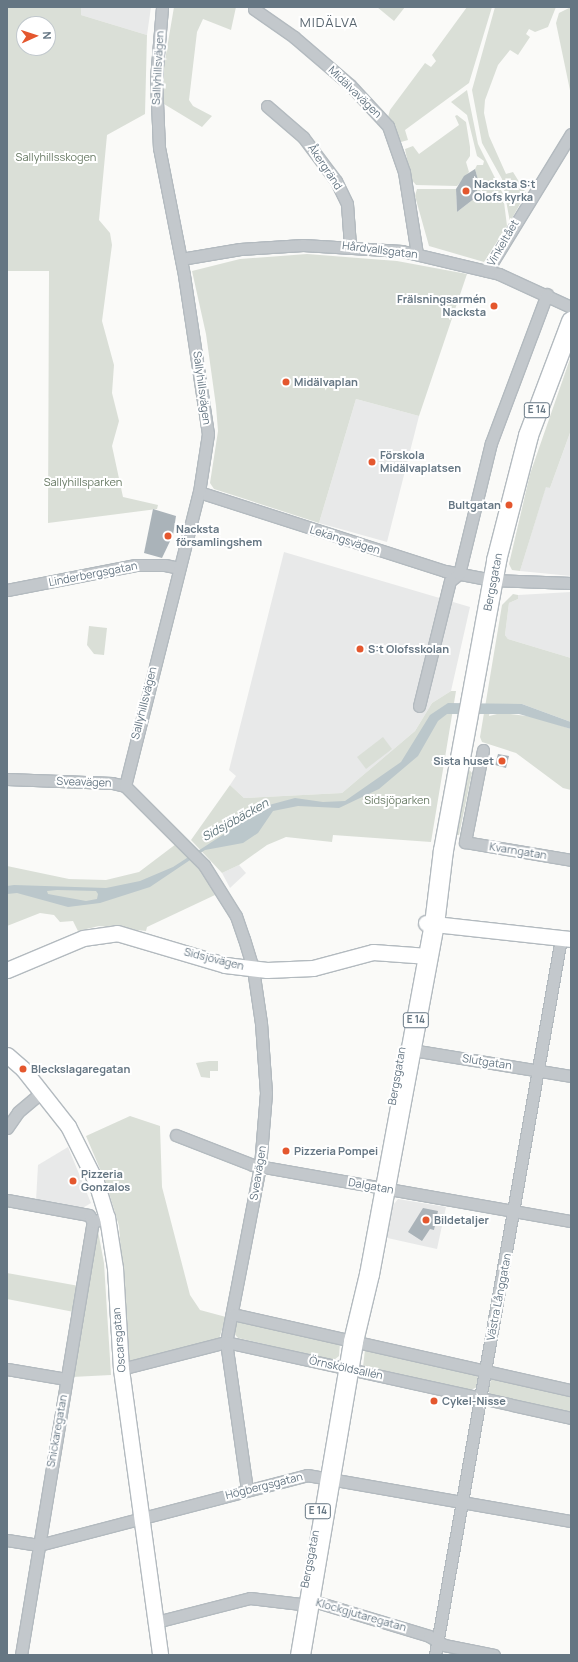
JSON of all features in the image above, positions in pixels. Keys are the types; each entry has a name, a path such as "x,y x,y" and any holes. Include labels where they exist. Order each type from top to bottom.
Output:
{"highway":[{"name":"Bergsgatan","path":"300,1655 306,1602 360,1304 361,1272 382,1189 492,580 528,435 571,321"},
{"name":"Bergsgatan","path":"292,1655 306,1602"}],"main road":[{"path":"430,923 566,939"},
{"name":"Sidsjövägen","path":"7,970 83,938 117,933 225,965 252,969 313,968 373,952 424,955"},
{"name":"Oscarsgatan","path":"7,1055 42,1092 68,1126 81,1149 100,1220 115,1268 121,1369 160,1655"}],"street":[{"name":"Sallyhillsvägen","path":"124,786 199,492 207,450 208,416 157,120 156,79 162,7"},
{"name":"Midälvavägen","path":"254,9 294,36 350,85 388,126 404,172 417,254"},
{"name":"Åkergränd","path":"267,106 300,133 336,181 347,204 350,246"},
{"name":"Vinkeltået","path":"487,271 571,134"},
{"name":"Hårdvallsgatan","path":"181,259 259,247 350,246 417,254 487,271 547,294 571,307"},
{"path":"419,706 450,581 459,574 491,444 547,294"},
{"name":"Lekängsvägen","path":"199,492 271,517 459,574 492,580"},
{"name":"Linderbergsgatan","path":"7,590 136,565 165,564 179,568"},
{"path":"492,580 571,583"},
{"path":"459,760 479,767 482,750"},
{"name":"Kvarngatan","path":"479,767 465,842 571,860"},
{"name":"Sveavägen","path":"7,779 112,782 124,786 185,844 204,865 236,916 252,969 264,1057 266,1093 260,1166 233,1314 226,1342 247,1490"},
{"name":"Västra Långgatan","path":"435,1655 479,1396 515,1210 538,1071 566,939"},
{"name":"Slutgatan","path":"406,1050 571,1076"},
{"path":"7,1128 18,1112 42,1092"},
{"name":"Dalgatan","path":"176,1135 260,1166 382,1189 515,1210 571,1221"},
{"path":"7,1200 89,1215 100,1220"},
{"name":"Snickaregatan","path":"21,1655 66,1379 100,1220"},
{"path":"233,1314 571,1390"},
{"name":"Örnsköldsallén","path":"121,1369 226,1342 479,1396 571,1418"},
{"path":"7,1369 66,1379"},
{"name":"Högbergsgatan","path":"7,1540 39,1545 307,1475 328,1477 571,1521"},
{"name":"Klockgjutaregatan","path":"156,1622 250,1598 306,1602 429,1636 437,1641 494,1655"}],"shaded area":[{"path":"81,7 151,7 147,35 81,15"},
{"name":"Förskola Midälvaplatsen","path":"356,399 419,416 387,542 319,523"},
{"path":"571,430 571,576 520,571 546,486 550,488"},
{"name":"S:t Olofsskolan","path":"284,552 470,607 451,691 432,703 415,731 342,793 244,798 230,785 236,776 229,770"},
{"path":"571,592 571,658 508,639 505,635 509,603 518,599 518,595"},
{"path":"448,703 522,704 571,722 571,729 519,714 447,714 438,721 418,756 379,789 339,808 298,806 273,811 258,833 243,843 205,850 150,887 100,903 68,907 17,893 7,894 7,886 14,885 106,888 140,881 173,867 269,805 295,798 323,802 345,801 401,762 430,715","holes":["47,891 96,891 98,894 97,899 86,901 48,894"]},
{"path":"239,865 246,873 230,888 222,873"},
{"path":"68,1147 91,1203 81,1209 36,1201 38,1165"},
{"path":"398,1199 446,1207 437,1249 383,1237 390,1209"}],"green space":[{"name":"Sallyhillsskogen","path":"7,7 81,7 81,15 147,35 145,114 107,135 99,220 110,233 112,245 102,321 114,365 112,393 119,421 112,446 123,497 158,505 157,509 48,523 49,271 7,271"},
{"path":"174,7 236,7 231,30 203,19 197,32 189,100 193,106 212,116 202,127 164,104 164,66"},
{"path":"377,7 405,7 394,21"},
{"path":"467,7 492,7 469,83 405,130 408,140 401,142 388,117 390,110 425,63 431,67 436,61 432,55"},
{"path":"495,7 556,7 548,27 535,32 529,29 526,34 530,37 518,55 510,50 498,65 485,100 484,113 489,136 506,174 513,172 526,193 510,222 502,179 482,143 472,90"},
{"path":"571,7 571,95 556,23 559,13"},
{"path":"467,90 478,144 503,194 507,226 484,262 429,246 415,196 417,189 456,189 457,212 475,198 479,183 475,169 477,165 483,165 484,161 477,156 467,115 451,102"},
{"path":"457,115 466,122 470,147 470,156 466,162 469,172 457,186 416,185 411,179 405,149 413,146 419,154 459,125 455,116"},
{"name":"Midälvaplan","path":"307,254 397,261 467,274 419,416 356,399 319,523 214,489 210,483 218,431 216,406 206,334 192,271 240,259"},
{"path":"571,356 571,430 550,488 546,487 520,571 512,570 509,564 530,474"},
{"path":"513,594 518,595 518,599 509,603 505,635 508,639 571,658 571,722 522,704 491,705 489,716 501,713 535,717 571,729 571,790 563,788 516,753 482,742 480,737 502,605"},
{"path":"89,626 107,628 104,655 94,654 87,645"},
{"name":"Sidsjöparken","path":"451,691 456,691 431,842 333,835 332,842 286,837 267,845 239,865 222,873 191,840 230,785 244,798 342,793 415,731 432,703"},
{"path":"383,737 392,749 366,769 357,757"},
{"path":"467,767 472,773 459,835 455,835"},
{"path":"176,844 202,871 215,895 147,927 146,931 99,926 78,931 73,921 60,922 54,915 40,913 7,926 7,866 69,879 106,880 139,872"},
{"path":"218,1061 218,1071 210,1071 210,1078 201,1077 196,1063"},
{"path":"130,1116 160,1126 162,1187 190,1295 200,1310 226,1317 219,1339 129,1361 119,1226 106,1183 86,1136"},
{"path":"98,1231 104,1263 111,1375 72,1377"},
{"path":"7,1273 79,1286 74,1312 7,1299"},
{"path":"238,1321 340,1343 339,1356 334,1360 238,1338 233,1332"},
{"path":"365,1349 473,1372 478,1377 477,1387 471,1390 363,1367"},
{"path":"496,1377 571,1395 571,1414 491,1395 488,1391 491,1379"}],"building":[{"name":"Nacksta S:t Olofs kyrka","path":"475,169 479,183 475,198 457,212 456,189 464,176"},
{"name":"Nacksta församlingshem","path":"153,509 176,516 173,535 162,558 144,553"},
{"name":"Sista huset","path":"498,754 509,756 506,768 495,765"},
{"name":"Bildetaljer","path":"423,1208 438,1211 434,1230 430,1229 422,1241 408,1232"}],"place":[{"name":"Nacksta S:t Olofs kyrka","path":"466,191"},
{"name":"Frälsningsarmén Nacksta","path":"494,306"},
{"name":"Midälvaplan","path":"286,382"},
{"name":"Förskola Midälvaplatsen","path":"372,462"},
{"name":"Bultgatan","path":"509,505"},
{"name":"Nacksta församlingshem","path":"168,536"},
{"name":"S:t Olofsskolan","path":"360,649"},
{"name":"Sista huset","path":"502,761"},
{"name":"Bleckslagaregatan","path":"23,1069"},
{"name":"Pizzeria Pompei","path":"286,1151"},
{"name":"Pizzeria Gonzalos","path":"73,1181"},
{"name":"Bildetaljer","path":"426,1220"},
{"name":"Cykel-Nisse","path":"434,1401"}],"district":[{"name":"MIDÄLVA","path":"329,22"}],"park label":[{"name":"Sallyhillsparken","path":"83,482"}],"water label":[{"name":"Sidsjöbäcken","path":"235,820"}]}
